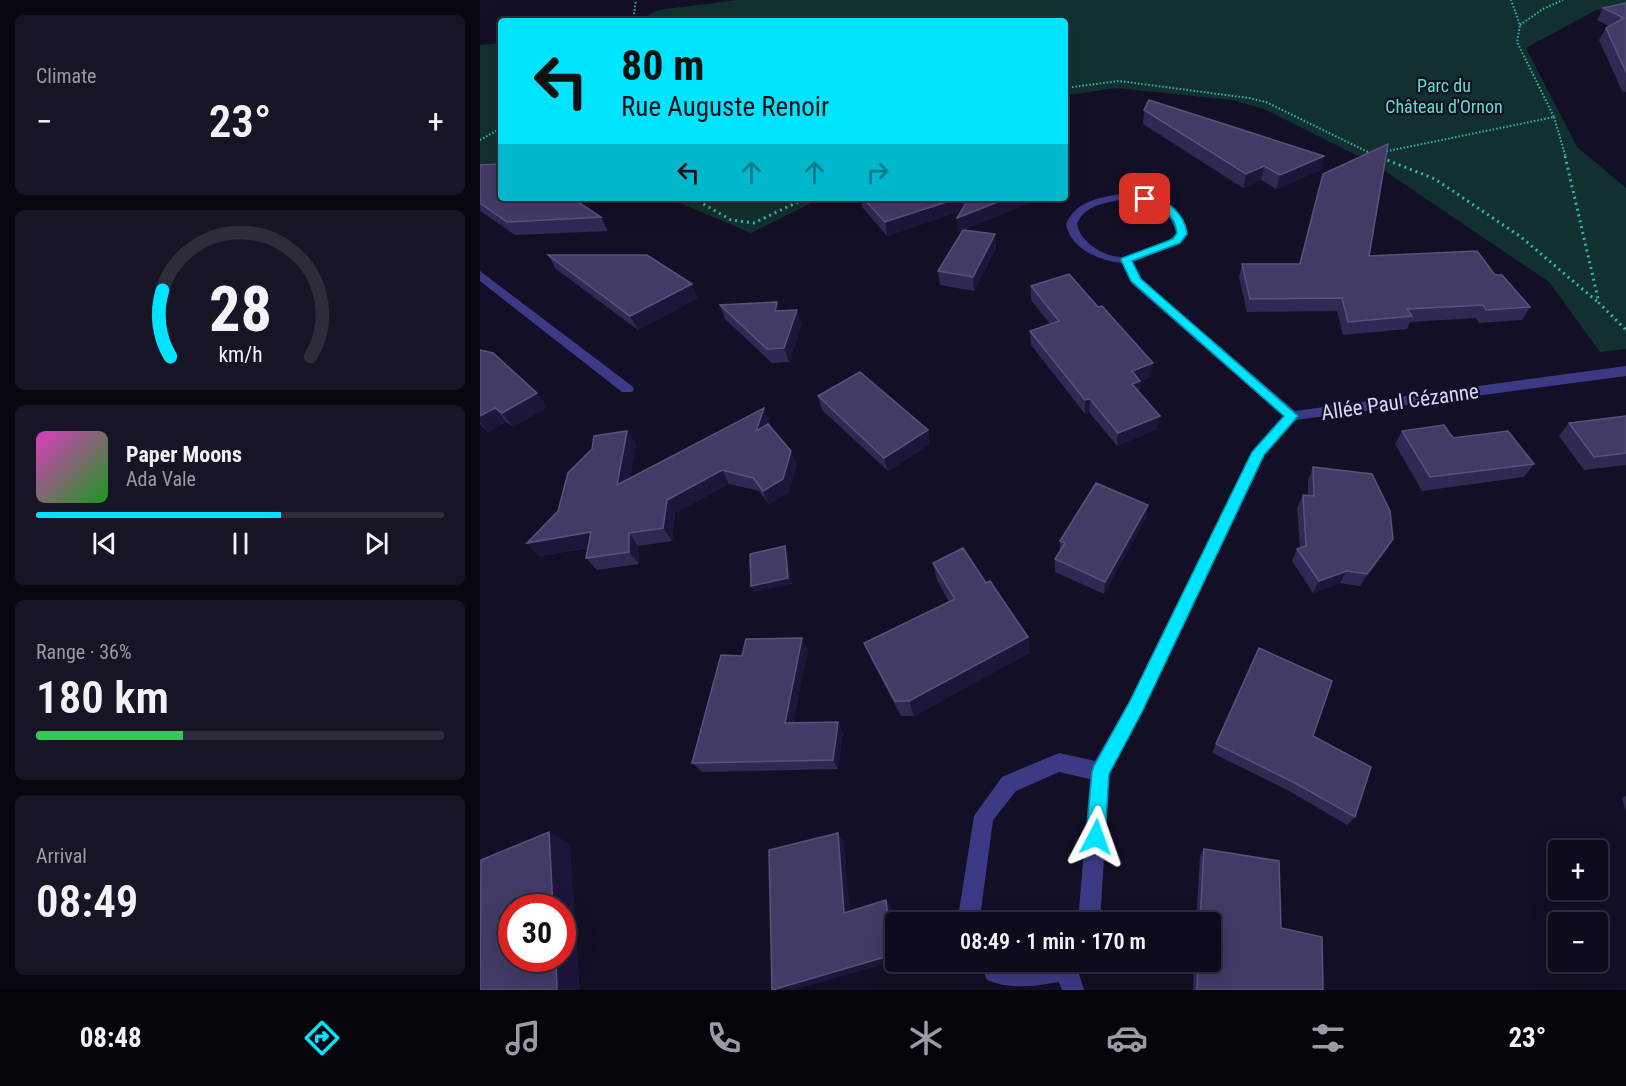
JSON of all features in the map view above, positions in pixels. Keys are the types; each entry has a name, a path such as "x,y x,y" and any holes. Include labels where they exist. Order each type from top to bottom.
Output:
{"street":[{"path":"1127,196 1161,204 1174,213 1181,223 1182,234 1176,241 1126,260 1111,259 1085,245 1074,235 1071,226 1074,216 1083,209 1098,203 1127,196"},
{"path":"1126,260 1136,281 1292,416"},
{"path":"480,275 627,389"},
{"name":"Allée Paul Cézanne","path":"1090,912 1100,772 1136,706 1259,452 1292,416 1626,371"},
{"path":"970,912 984,816 1009,784 1059,762 1100,772"},
{"path":"995,972 1024,976 1070,974"}],"path":[{"path":"633,18 636,0"},
{"path":"1511,0 1520,25 1518,42 1558,125 1599,303"},
{"path":"1520,25 1543,9 1563,0"},
{"path":"1068,88 1119,81 1266,102 1373,154 1435,179 1521,237 1599,303 1626,330"},
{"path":"1373,154 1554,117"},
{"path":"480,140 498,130"},
{"path":"698,201 731,220 754,223 800,201"}],"green space":[{"name":"Parc du Château d'Ornon","path":"738,0 1626,0 1626,7 1596,10 1526,48 1577,147 1626,188 1626,349 1600,352 1549,282 1376,165 1264,109 1232,100 1115,88 1068,96 1068,18 643,18 658,10"},
{"path":"498,43 498,163 480,166 480,45"},
{"path":"675,201 815,201 751,233"}],"building":[{"path":"1626,3 1626,72 1606,28 1624,18 1603,8"},
{"path":"1149,100 1324,156 1280,175 1264,166 1246,174 1144,110"},
{"path":"1388,144 1369,256 1477,251 1495,275 1502,275 1530,307 1486,310 1483,305 1407,309 1412,316 1348,322 1342,298 1250,299 1242,264 1300,264 1323,174"},
{"path":"498,164 498,201 577,201 601,217 507,222 480,203 480,165"},
{"path":"866,201 950,201 885,222"},
{"path":"967,201 1000,201 957,218"},
{"path":"963,230 995,234 973,277 938,271"},
{"path":"548,255 647,255 692,284 630,316"},
{"path":"1069,274 1098,307 1102,306 1153,363 1132,371 1140,381 1132,384 1160,416 1118,433 1090,399 1085,400 1030,331 1059,321 1031,286"},
{"path":"777,302 775,311 797,310 784,348 767,349 720,305"},
{"path":"480,350 493,353 537,393 502,413 495,408 480,416"},
{"path":"860,372 928,430 884,458 818,396"},
{"path":"764,408 756,431 768,424 791,451 783,479 763,491 753,478 722,470 667,500 663,528 629,533 629,552 586,558 591,532 527,543 558,511 568,473 592,449 594,436 627,431 617,485"},
{"path":"1626,416 1626,453 1594,457 1569,423"},
{"path":"1444,425 1453,438 1508,431 1534,464 1430,477 1402,431"},
{"path":"1313,467 1372,474 1390,511 1393,539 1367,574 1347,571 1319,581 1297,549 1306,546 1303,495 1314,496"},
{"path":"1096,483 1148,505 1105,582 1055,559 1065,543 1060,541"},
{"path":"785,546 788,578 751,586 750,554"},
{"path":"963,548 986,583 990,581 1028,637 909,701 895,701 864,643 955,599 933,563"},
{"path":"802,638 785,723 838,722 833,760 692,763 721,655 742,656 746,639"},
{"path":"1259,648 1332,681 1313,736 1371,767 1355,817 1295,783 1216,744"},
{"path":"549,832 552,894 498,894 498,972 556,972 557,990 480,990 481,860"},
{"path":"838,833 844,913 886,900 885,957 772,990 769,850"},
{"path":"1204,849 1279,861 1281,928 1322,937 1323,990 1197,990 1198,972 1221,972 1221,912 1201,912"}],"route":[{"path":"1096,837 1100,772 1136,706 1259,452 1292,416 1136,281 1126,260 1161,248 1176,241 1182,234 1181,223 1174,213 1161,204 1145,199"}]}
